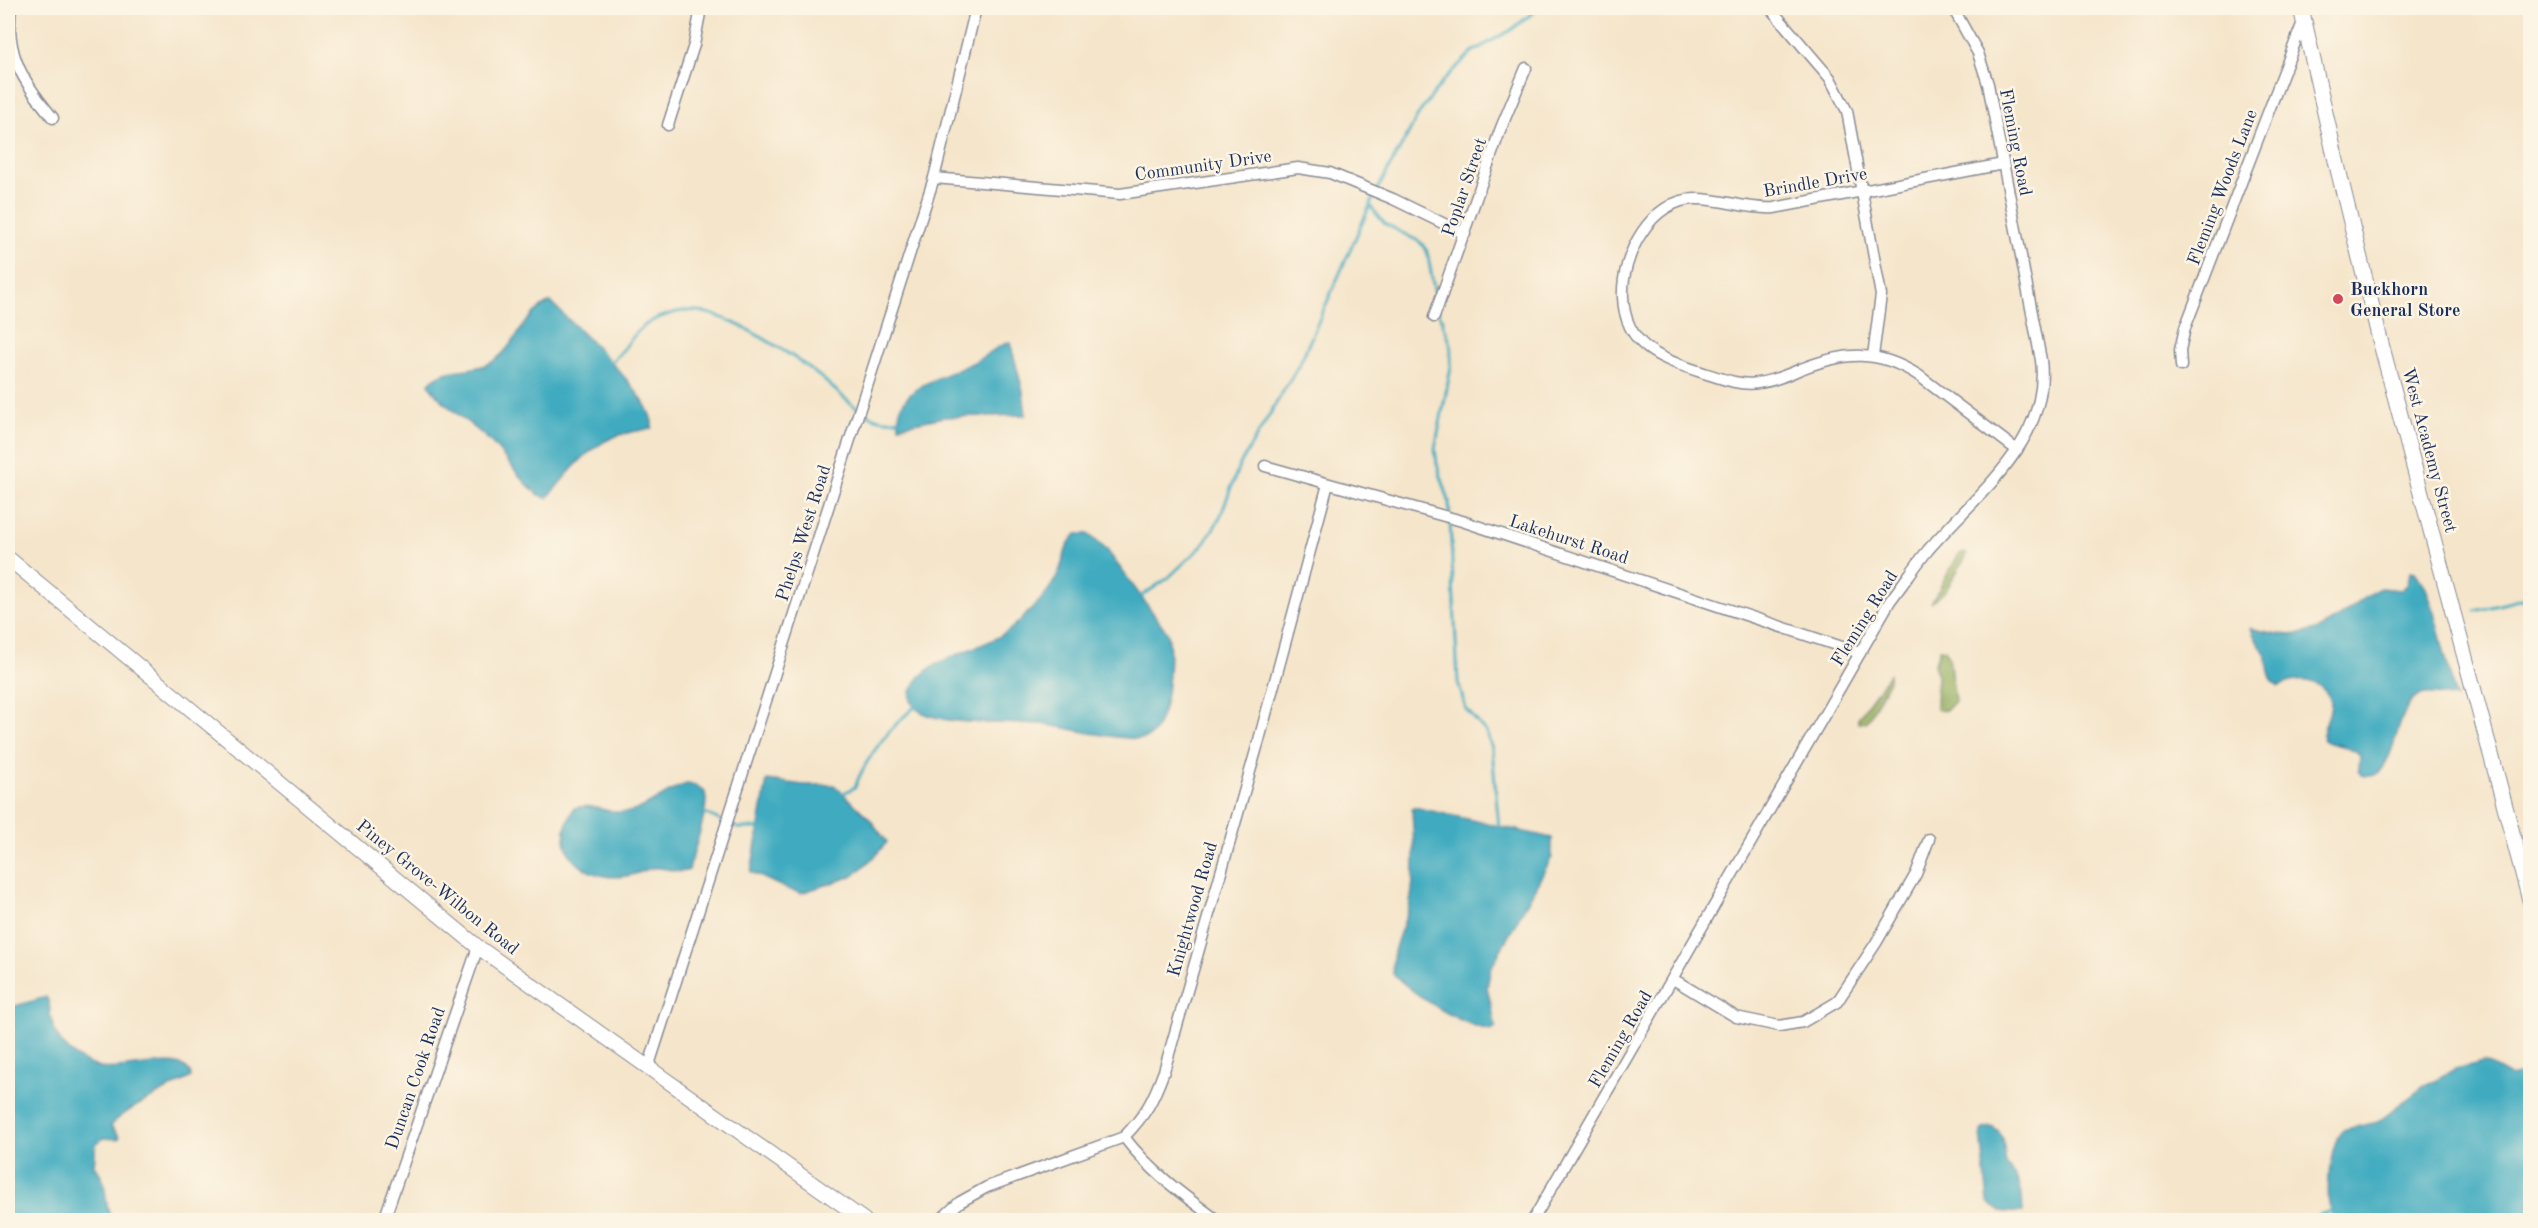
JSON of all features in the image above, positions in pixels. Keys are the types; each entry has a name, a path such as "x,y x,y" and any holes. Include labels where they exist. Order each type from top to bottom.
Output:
{"main road":[{"name":"West Academy Street","path":"2302,15 2380,340 2530,900"}],"street":[{"path":"11,8 13,53 27,86 53,118"},
{"path":"668,125 694,45 701,8"},
{"name":"Phelps West Road","path":"649,1065 934,178 976,8"},
{"name":"Fleming Road","path":"1533,1221 1890,602 1928,550 1962,515 2017,450 2038,408 2043,375 1984,69 1978,53 1953,8"},
{"path":"1774,9 1840,94 1852,127 1881,295 1873,356"},
{"name":"Fleming Woods Lane","path":"2181,366 2180,350 2185,328 2302,15"},
{"name":"Poplar Street","path":"1434,317 1501,128 1526,68"},
{"name":"Brindle Drive","path":"2003,164 1759,209 1694,199 1677,203 1652,218 1638,238 1624,282 1623,298 1626,316 1633,333 1643,346 1664,361 1724,380 1756,384 1836,357 1873,356 1905,367 1918,375 2017,450"},
{"name":"Community Drive","path":"934,178 1120,194 1298,168 1330,173 1393,199 1465,234"},
{"name":"Lakehurst Road","path":"1265,466 1462,521 1860,653"},
{"name":"Knightwood Road","path":"1124,1137 1153,1102 1164,1071 1259,740 1328,484"},
{"name":"Piney Grove-Wilbon Road","path":"8,558 478,947 649,1065 864,1221"},
{"path":"1673,979 1736,1017 1779,1026 1803,1022 1837,1002 1876,943 1916,874 1929,839"},
{"name":"Duncan Cook Road","path":"384,1221 478,947"},
{"path":"940,1221 960,1202 987,1187 1124,1137 1139,1157 1175,1189 1217,1221"}],"green space":[{"path":"1965,552 1967,555 1946,590 1931,603 1959,554"},
{"path":"1940,649 1945,649 1949,656 1955,701 1945,710 1936,709 1937,673 1934,665"},
{"path":"1889,674 1889,680 1869,718 1866,722 1858,723 1858,718"}],"water":[{"path":"551,302 628,381 650,415 652,428 619,435 594,448 577,463 547,498 533,490 492,443 447,406 429,383 444,373 490,363 499,357 533,314"},
{"path":"1010,342 1023,391 1026,415 944,417 899,426 900,412 905,400 914,391 926,383 967,366"},
{"path":"1077,534 1088,534 1107,550 1167,632 1170,656 1167,690 1160,722 1154,733 1146,738 1137,739 1043,724 964,722 941,719 922,713 912,703 912,689 919,678 930,668 989,642 1014,626 1033,608 1054,582 1067,547"},
{"path":"2411,571 2415,572 2426,588 2456,698 2432,694 2419,696 2403,715 2382,769 2374,775 2362,775 2359,769 2360,755 2356,751 2323,740 2331,707 2328,694 2319,686 2308,681 2296,681 2279,686 2274,682 2269,674 2265,654 2251,628 2290,635 2318,629 2376,590 2381,588 2400,590 2406,585"},
{"path":"767,780 803,785 834,785 869,818 887,842 853,876 801,893 751,872"},
{"path":"687,784 700,788 706,797 704,817 689,870 680,872 653,868 633,875 603,876 583,868 569,852 565,830 574,808 588,807 629,812"},
{"path":"1414,807 1552,838 1552,857 1491,968 1487,987 1496,1027 1493,1030 1481,1028 1454,1017 1414,992 1393,974 1395,947 1408,912 1412,891 1414,856 1412,810"},
{"path":"46,997 58,1036 69,1051 84,1061 110,1069 152,1064 179,1064 187,1069 191,1077 125,1113 111,1126 120,1137 118,1139 103,1138 96,1144 94,1166 104,1184 107,1206 112,1220 8,1220 8,1055 11,1032 8,1008"},
{"path":"2484,1062 2510,1076 2530,1071 2530,1220 2332,1220 2328,1187 2329,1174 2334,1149 2342,1130 2378,1122 2427,1084 2455,1069"},
{"path":"1991,1127 1997,1130 2003,1138 2006,1163 2020,1187 2023,1212 1995,1209 1988,1202 1981,1133 1983,1129"}],"waterway":[{"path":"1140,597 1168,578 1202,546 1219,520 1239,466 1300,363 1375,194 1420,112 1443,81 1472,52 1511,30 1539,8"},
{"path":"1370,206 1385,224 1420,242 1427,251 1436,300"},
{"path":"608,364 649,323 673,313 698,311 727,320 778,347 866,414 888,420 900,419"},
{"path":"1439,312 1451,345 1451,367 1435,449 1437,464 1449,501 1458,682 1466,709 1486,732 1492,748 1499,829"},
{"path":"2476,611 2530,597"},
{"path":"840,795 855,787 880,743 916,706"},
{"path":"701,814 704,813 737,828 760,828"},
{"path":"2318,1215 2331,1211"}],"place":[{"name":"Buckhorn General Store","path":"2338,299"}]}
